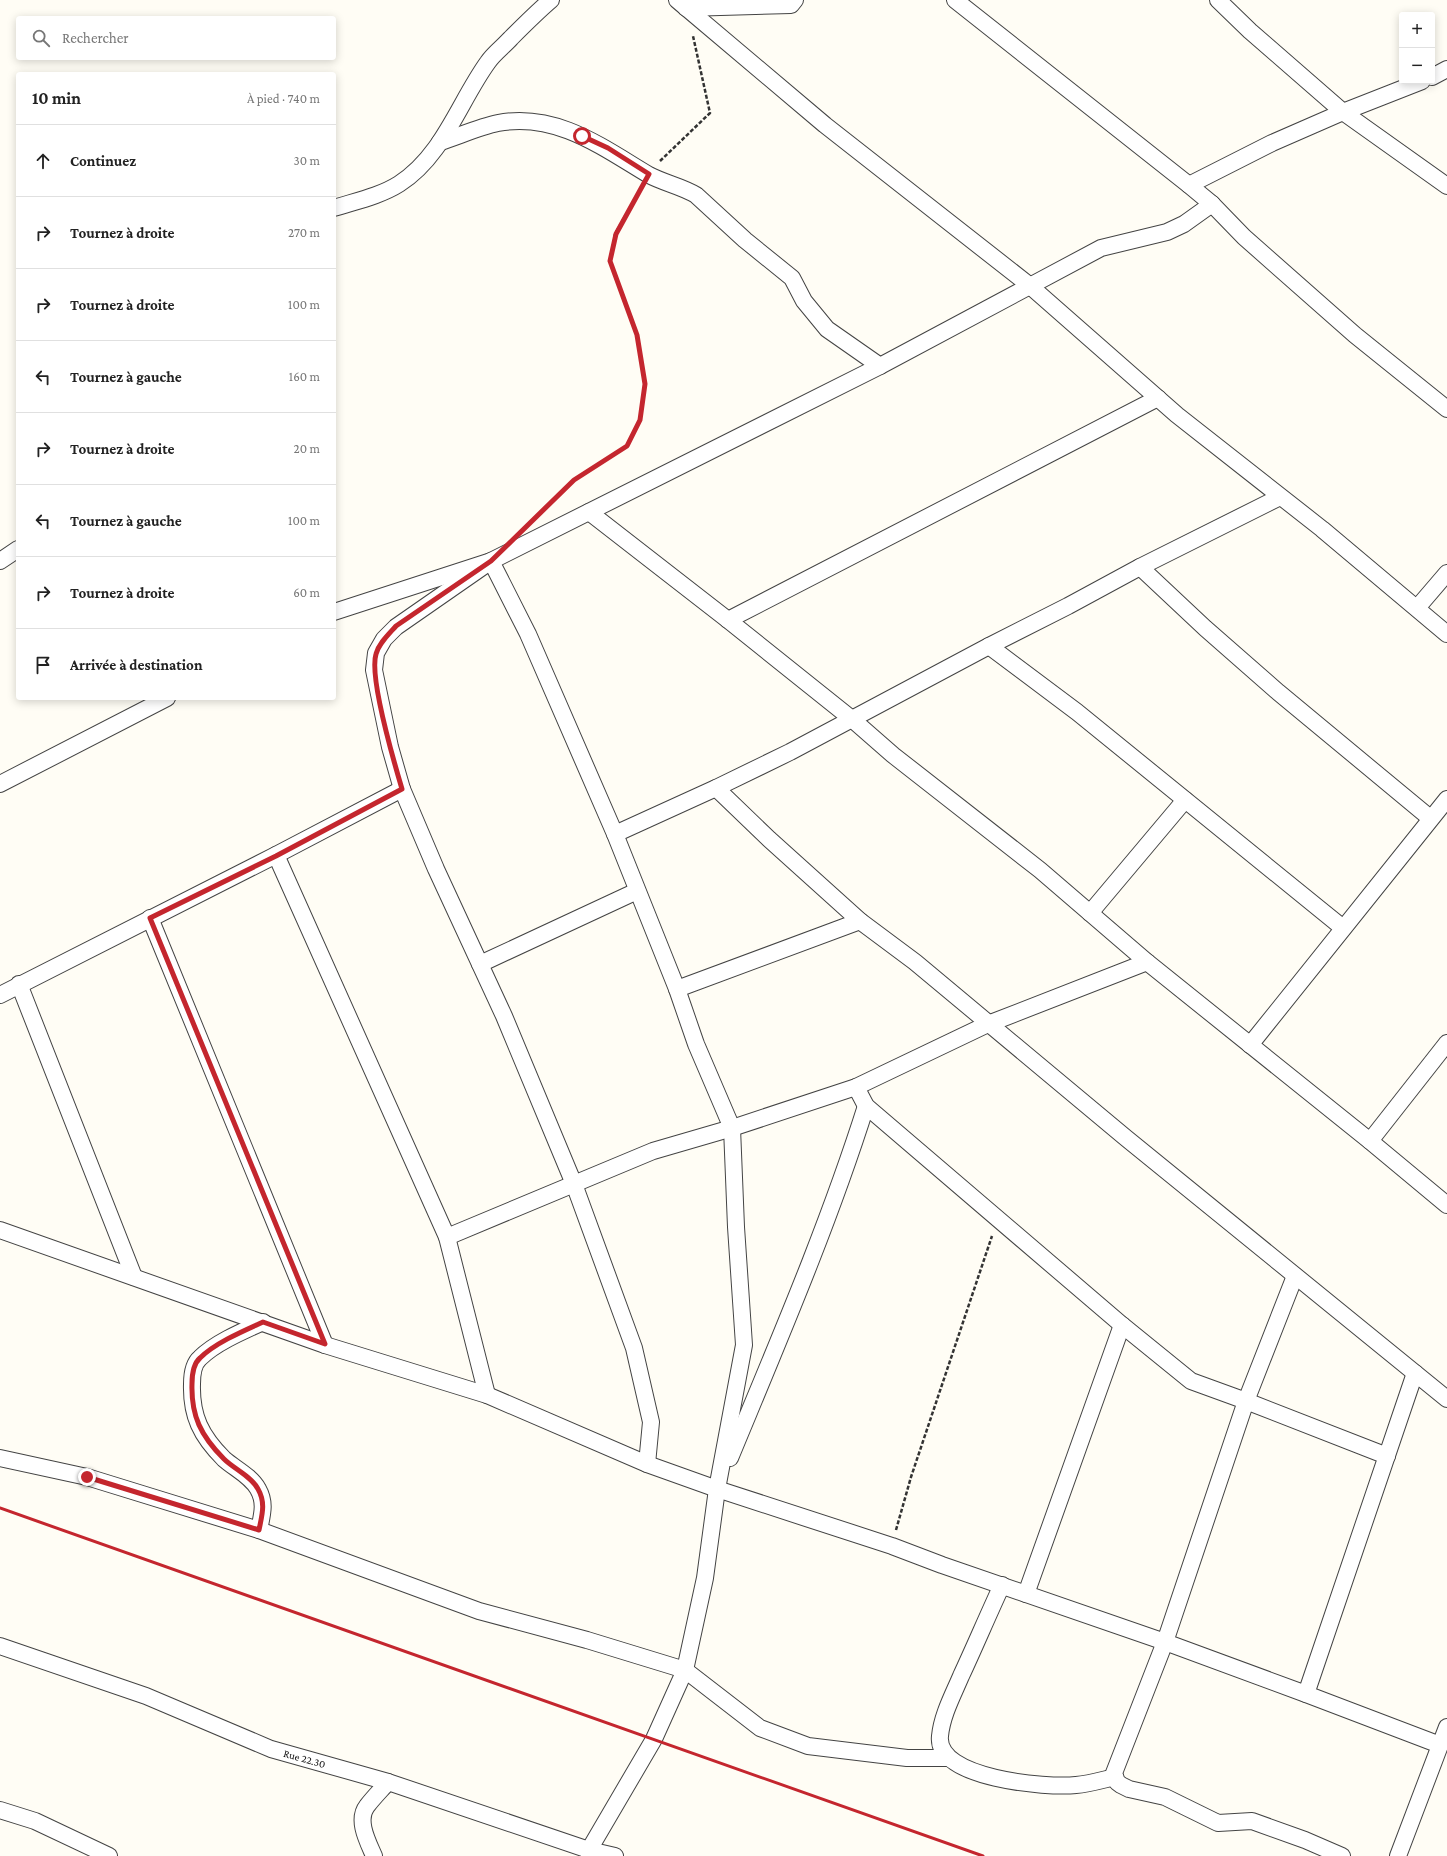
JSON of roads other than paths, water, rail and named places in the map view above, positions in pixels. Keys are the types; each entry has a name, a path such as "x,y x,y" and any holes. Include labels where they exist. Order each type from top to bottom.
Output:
{"street":[{"path":"336,207 382,192 400,184 414,172 450,128 471,87 489,60 551,0"},
{"path":"682,4 791,5 795,0"},
{"path":"955,0 1212,204 1244,237 1355,335 1447,409"},
{"path":"1218,0 1250,31 1343,112 1447,186"},
{"path":"682,4 825,125 1029,285 1158,398 1447,634"},
{"path":"1435,76 1447,70"},
{"path":"1189,185 1272,143 1343,112 1414,84"},
{"path":"440,142 498,123 526,121 555,125 608,148 649,174 688,190 696,195 745,240 792,278 804,302 827,329 880,366"},
{"path":"647,1464 651,1422 634,1348 574,1184 480,964 436,869 402,789 390,747 374,670 376,653 384,639 396,626 491,561 880,366 1029,285 1101,248 1167,232 1184,224 1212,204"},
{"path":"728,620 1158,398"},
{"path":"615,834 716,788 853,720 989,646 1140,567 1280,497"},
{"path":"589,512 728,620 853,720 893,755 1040,870 1147,962 1370,1140 1447,1205"},
{"path":"0,561 16,550"},
{"path":"336,611 491,561"},
{"path":"491,561 531,641 615,834 677,989 696,1044 732,1128 736,1227 744,1345 717,1489 704,1578 685,1670 654,1739 589,1853"},
{"path":"1140,567 1205,628 1272,687 1430,818"},
{"path":"1417,608 1447,573"},
{"path":"989,646 1077,712 1343,928"},
{"path":"0,784 163,700"},
{"path":"716,788 768,839 860,921 915,962 988,1024 1447,1399"},
{"path":"0,995 150,918 276,856 402,789"},
{"path":"1250,1045 1430,818 1447,799"},
{"path":"1090,913 1185,800"},
{"path":"276,856 447,1237 487,1395"},
{"path":"480,964 637,892"},
{"path":"150,918 325,1344"},
{"path":"677,989 860,921"},
{"path":"447,1237 653,1151 732,1128 856,1088 988,1024 1147,962"},
{"path":"19,984 134,1277"},
{"path":"1370,1140 1447,1043"},
{"path":"856,1088 866,1106 998,1217 1122,1325 1191,1381 1387,1456"},
{"path":"717,1489 785,1325 847,1167 866,1106"},
{"path":"0,1230 325,1344 487,1395 647,1464 717,1489 892,1546 1165,1642 1440,1745"},
{"path":"1295,1276 1246,1401 1165,1642 1115,1766 1115,1777 1117,1782 1129,1789 1165,1797 1218,1822 1252,1821 1305,1840 1342,1856"},
{"path":"259,1530 264,1507 258,1488 242,1472 225,1459 206,1439 194,1415 192,1374 199,1359 236,1335 263,1322"},
{"path":"1026,1594 1122,1325"},
{"path":"1306,1694 1415,1373"},
{"path":"0,1458 87,1477 259,1530 479,1611 586,1640 685,1670 760,1728 808,1746 907,1758 948,1758"},
{"path":"1002,1585 946,1712 940,1737 942,1747 948,1758 982,1776 1044,1784 1076,1785 1115,1777"},
{"name":"Rue 22.30","path":"0,1646 146,1696 271,1750 388,1782 589,1853 614,1856"},
{"path":"1398,1856 1447,1727"},
{"path":"374,1856 365,1832 363,1817 366,1807 388,1782"},
{"path":"0,1810 35,1821 109,1856"}],"railway":[{"path":"0,1508 983,1856"}]}
